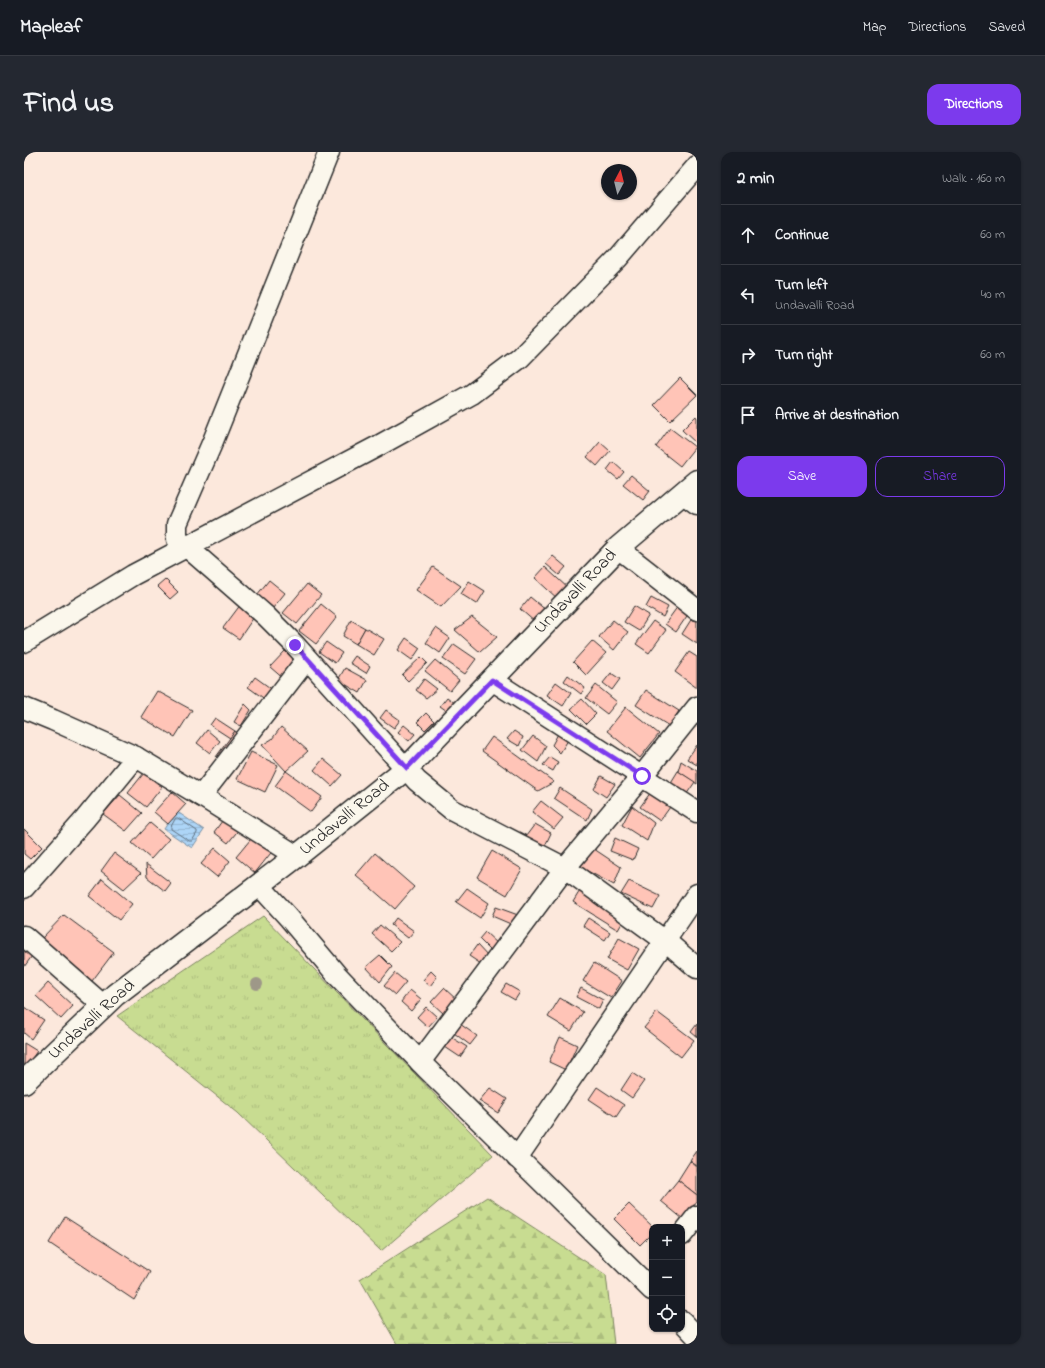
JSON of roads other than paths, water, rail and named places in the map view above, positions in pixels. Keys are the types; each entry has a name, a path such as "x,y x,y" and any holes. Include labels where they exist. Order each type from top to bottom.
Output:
{"main road":[{"name":"Undavalli Road","path":"24,1082 115,995 297,856 407,768 618,548 692,493"}],"street":[{"path":"329,152 213,441 177,524 177,539 266,616 295,645 407,768 417,781 451,808 565,868 665,941 697,968"},
{"path":"24,642 133,576 378,446 472,394 520,358 618,258 697,166"},
{"path":"618,548 697,610"},
{"path":"201,796 307,659"},
{"path":"492,680 697,812"},
{"path":"420,1062 565,868 642,776 697,707"},
{"path":"24,708 136,757 297,856"},
{"path":"24,888 85,819 136,757"},
{"path":"259,885 337,975 420,1062 517,1158 649,1281"},
{"path":"517,1158 697,894"},
{"path":"24,936 104,1006"},
{"path":"685,1230 697,1216"},
{"path":"685,1324 697,1337"}],"water":[{"path":"176,811 204,830 192,848 164,829"}]}
